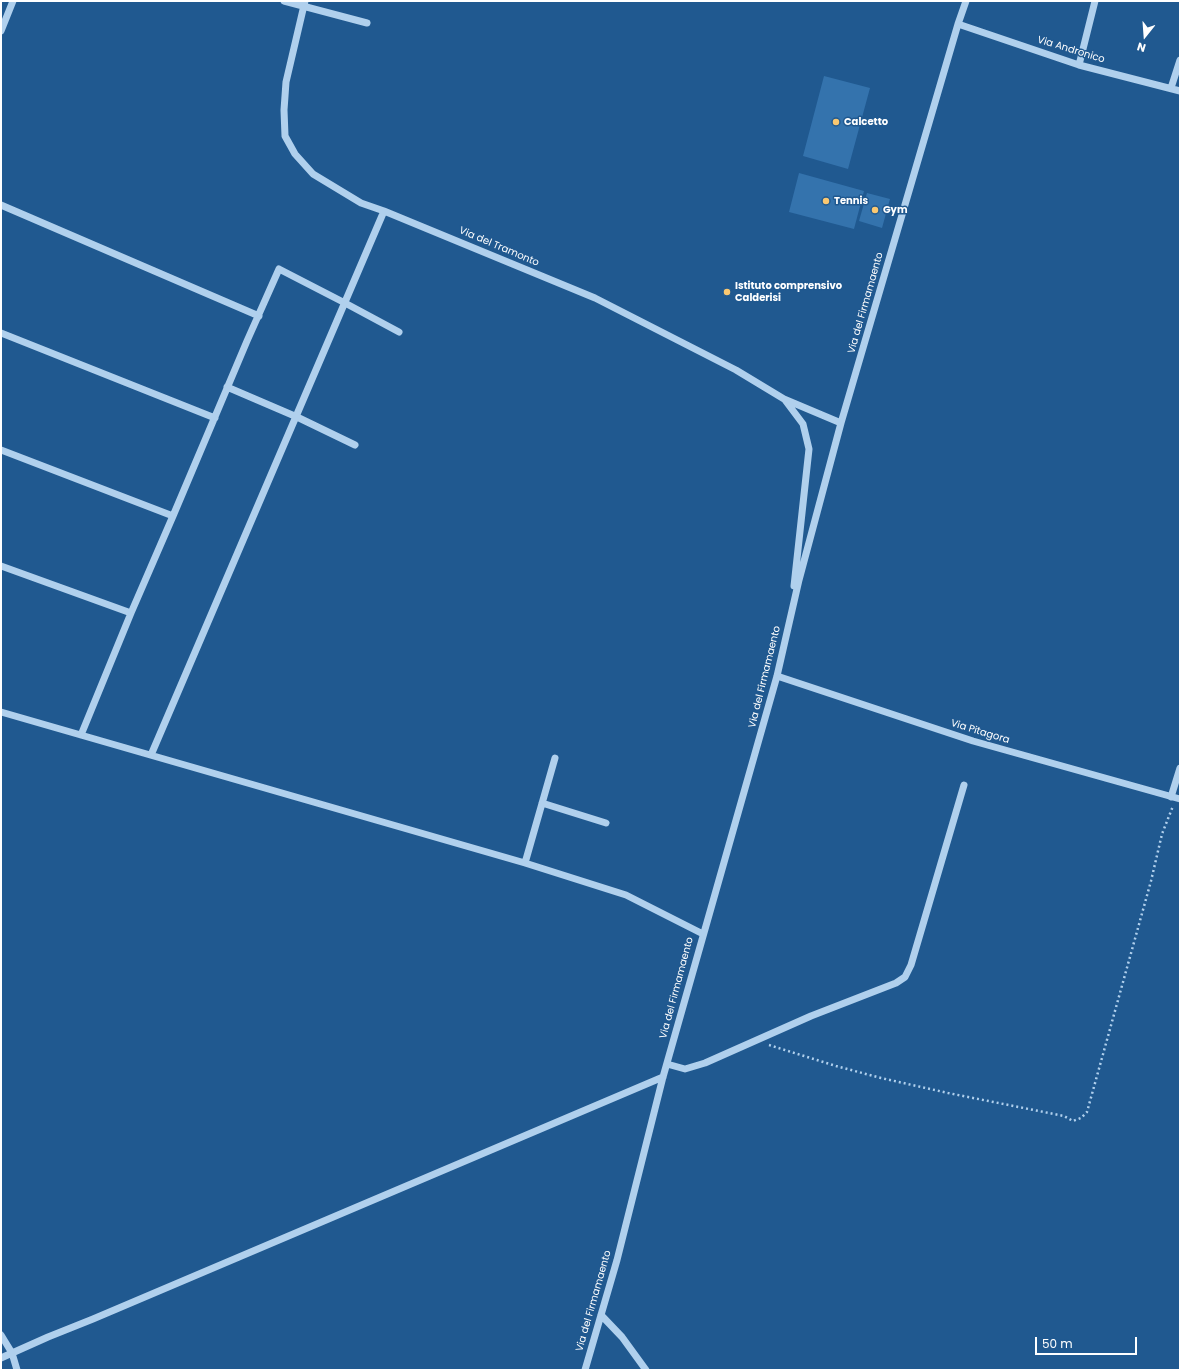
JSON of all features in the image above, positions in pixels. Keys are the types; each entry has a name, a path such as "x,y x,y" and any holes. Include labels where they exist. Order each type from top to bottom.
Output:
{"street":[{"path":"1,31 13,1"},
{"path":"284,1 305,4 367,23"},
{"name":"Via del Firmamaento","path":"585,1370 617,1260 662,1078 777,676 799,580 841,423 966,1"},
{"path":"1079,65 1095,1"},
{"name":"Via del Tramonto","path":"305,4 286,82 284,110 285,136 295,154 313,174 361,203 384,211 594,298 736,370 784,398 841,423"},
{"name":"Via Andronico","path":"958,24 1079,65 1180,91"},
{"path":"1171,88 1180,60"},
{"path":"1,205 259,316"},
{"path":"151,755 384,211"},
{"path":"81,735 227,387 279,269 399,332"},
{"path":"1,333 215,418"},
{"path":"227,387 297,417 355,445"},
{"name":"Via del Firmamaento","path":"784,398 803,424 809,449 792,612"},
{"path":"1,450 173,516"},
{"path":"1,566 131,613"},
{"name":"Via Pitagora","path":"777,676 973,741 1176,798"},
{"path":"1,712 525,863 626,895 702,934"},
{"path":"525,863 555,758"},
{"path":"1176,798 1180,768"},
{"path":"667,1064 685,1069 705,1063 811,1016 896,983 905,977 911,964 964,785"},
{"path":"542,803 606,824"},
{"path":"1,1358 662,1078"},
{"path":"601,1315 622,1337 646,1370"},
{"path":"1,1335 12,1353 17,1370"}],"path":[{"path":"759,1039 765,1044 881,1078 1064,1116 1073,1121 1081,1118 1087,1112 1147,896 1162,834 1176,798"}],"shaded area":[{"name":"Calcetto","path":"824,76 870,88 848,169 803,156"},
{"name":"Tennis","path":"799,173 864,191 854,229 789,212"},
{"name":"Gym","path":"867,193 890,199 882,228 859,221"}],"place":[{"name":"Calcetto","path":"836,122"},
{"name":"Tennis","path":"826,201"},
{"name":"Gym","path":"875,210"},
{"name":"Istituto comprensivo Calderisi","path":"727,292"}]}
